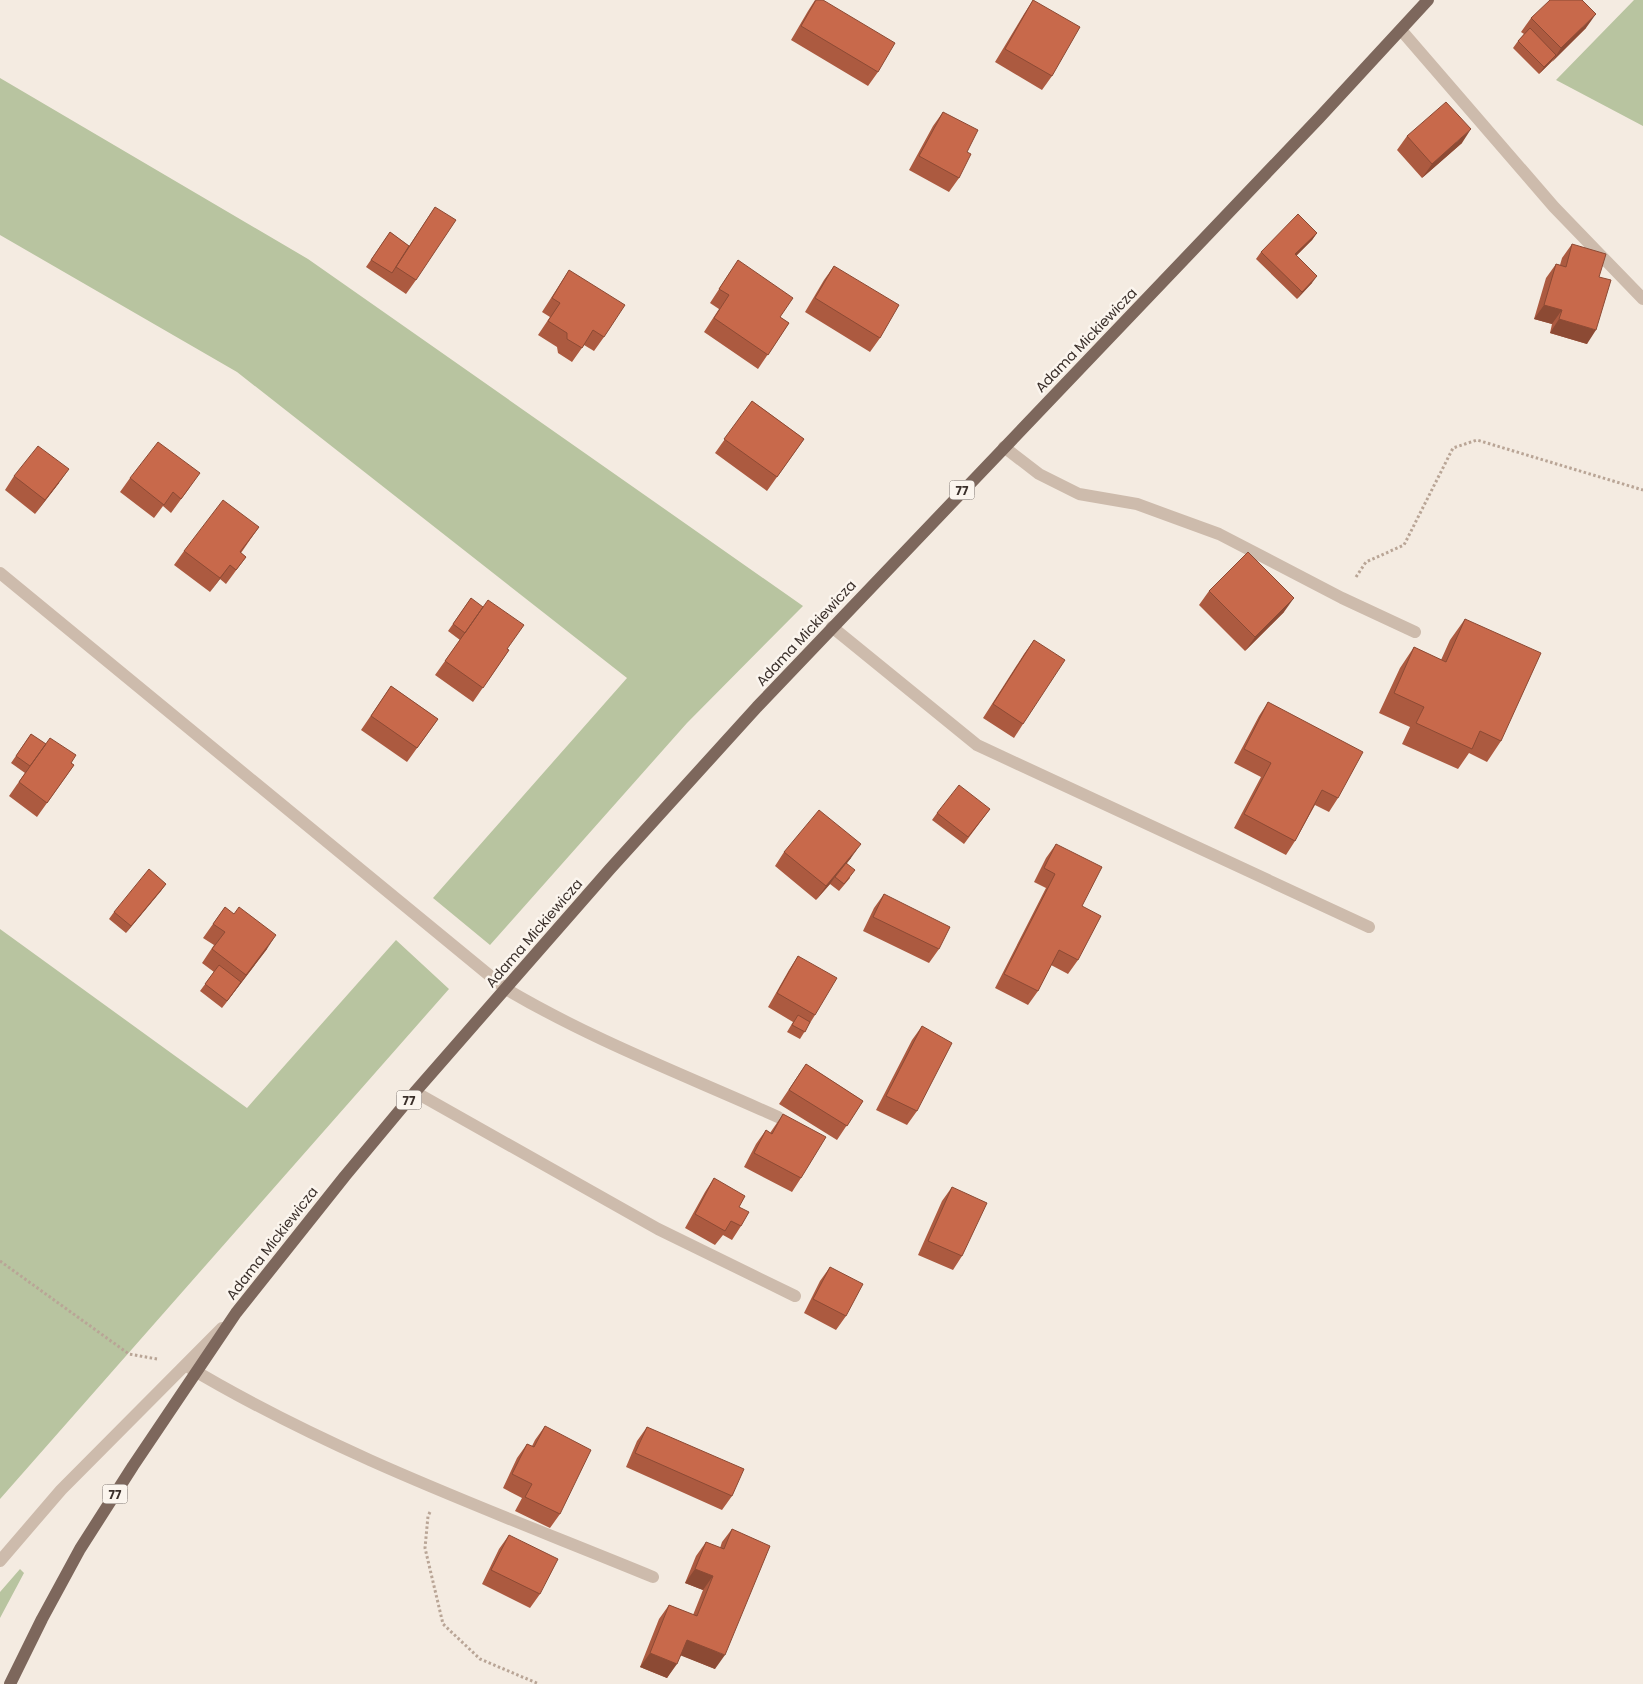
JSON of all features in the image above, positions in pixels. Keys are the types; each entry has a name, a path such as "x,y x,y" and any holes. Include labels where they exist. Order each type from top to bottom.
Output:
{"main road":[{"name":"Adama Mickiewicza","path":"10,1684 42,1618 80,1549 133,1466 191,1369 339,1183 415,1092 682,789 832,627 1428,0"}],"street":[{"path":"1400,30 1554,207 1643,299"},
{"path":"1004,447 1039,474 1079,494 1137,504 1219,534 1342,598 1415,632"},
{"path":"0,573 506,989 584,1030 778,1117"},
{"path":"832,627 976,745 1369,927"},
{"path":"415,1092 658,1229 795,1296"},
{"path":"191,1369 323,1440 444,1493 653,1578"},
{"name":"Adama Mickiewicza","path":"0,1561 62,1490 191,1369"}],"path":[{"path":"1342,598 1366,562 1404,545 1453,448 1477,440 1643,490"},
{"path":"0,1261 129,1354"},
{"path":"444,1493 428,1516 425,1548 443,1624 480,1659 539,1684"}],"green space":[{"path":"1634,0 1643,0 1643,126 1556,80"},
{"path":"0,78 308,259 803,606 687,723 490,945 433,898 627,678 237,372 0,235"},
{"path":"0,929 247,1108 396,940 449,989 0,1499"},
{"path":"20,1569 24,1573 0,1618 0,1592"}],"building":[{"path":"816,0 823,0 895,43 878,72 801,26"},
{"path":"1033,0 1080,27 1052,76 1005,49"},
{"path":"1550,0 1582,0 1596,14 1561,48 1531,18"},
{"path":"1530,28 1556,55 1544,67 1518,41"},
{"path":"1446,102 1471,129 1432,164 1407,136"},
{"path":"943,112 978,130 967,152 971,154 959,178 919,156"},
{"path":"435,207 456,220 416,280 396,267"},
{"path":"1298,214 1317,233 1295,254 1317,276 1302,292 1261,252"},
{"path":"390,232 409,246 392,273 371,260"},
{"path":"1572,244 1606,254 1599,277 1611,280 1596,330 1559,319 1562,310 1544,305 1556,264 1566,267"},
{"path":"738,260 793,298 780,317 789,323 768,355 714,318 729,295 719,289"},
{"path":"834,266 899,305 880,338 815,298"},
{"path":"569,270 625,305 604,337 593,330 582,348 567,339 567,333 548,321 560,303 552,298"},
{"path":"752,401 804,439 777,477 724,439"},
{"path":"158,442 200,473 181,499 173,492 164,505 130,478"},
{"path":"38,446 69,469 45,500 14,476"},
{"path":"223,500 259,527 240,552 246,557 236,570 230,565 220,578 184,551"},
{"path":"1248,552 1294,598 1255,637 1209,591"},
{"path":"471,598 483,607 465,633 453,624"},
{"path":"488,600 524,625 483,688 445,661"},
{"path":"1465,619 1541,653 1501,741 1480,731 1472,749 1416,723 1424,707 1394,693 1414,647 1446,662"},
{"path":"1034,640 1065,660 1023,724 993,704"},
{"path":"391,686 438,719 417,748 371,716"},
{"path":"1268,702 1363,752 1338,798 1322,790 1295,841 1244,814 1271,763 1244,749"},
{"path":"31,734 46,744 30,766 16,756"},
{"path":"50,738 76,755 71,763 74,765 47,803 19,782"},
{"path":"959,785 990,809 968,837 937,813"},
{"path":"819,810 861,844 826,886 784,852"},
{"path":"1056,844 1102,867 1082,906 1101,916 1078,960 1059,950 1038,991 1004,974 1055,874 1044,868"},
{"path":"846,863 855,870 844,884 835,877"},
{"path":"149,869 166,884 131,926 114,912"},
{"path":"884,894 950,927 939,949 873,917"},
{"path":"225,907 234,914 239,907 276,935 246,975 212,949 225,932 213,924"},
{"path":"798,956 837,978 815,1015 777,993"},
{"path":"219,965 241,982 227,1001 205,984"},
{"path":"798,1015 810,1022 805,1032 792,1025"},
{"path":"922,1026 952,1043 917,1111 886,1096"},
{"path":"806,1064 863,1101 847,1126 789,1090"},
{"path":"783,1114 826,1137 801,1178 754,1153 766,1130 772,1134"},
{"path":"714,1178 745,1196 739,1207 749,1212 741,1226 731,1221 725,1231 695,1214"},
{"path":"952,1187 987,1203 962,1256 928,1241"},
{"path":"830,1267 863,1284 846,1316 813,1299"},
{"path":"545,1426 591,1450 560,1514 525,1497 532,1484 512,1474 527,1444 534,1447"},
{"path":"647,1427 744,1469 732,1496 635,1453"},
{"path":"732,1529 770,1546 725,1655 687,1640 677,1664 650,1653 669,1605 697,1616 713,1576 695,1569 706,1542 724,1549"},
{"path":"509,1535 558,1559 540,1594 491,1570"}]}
